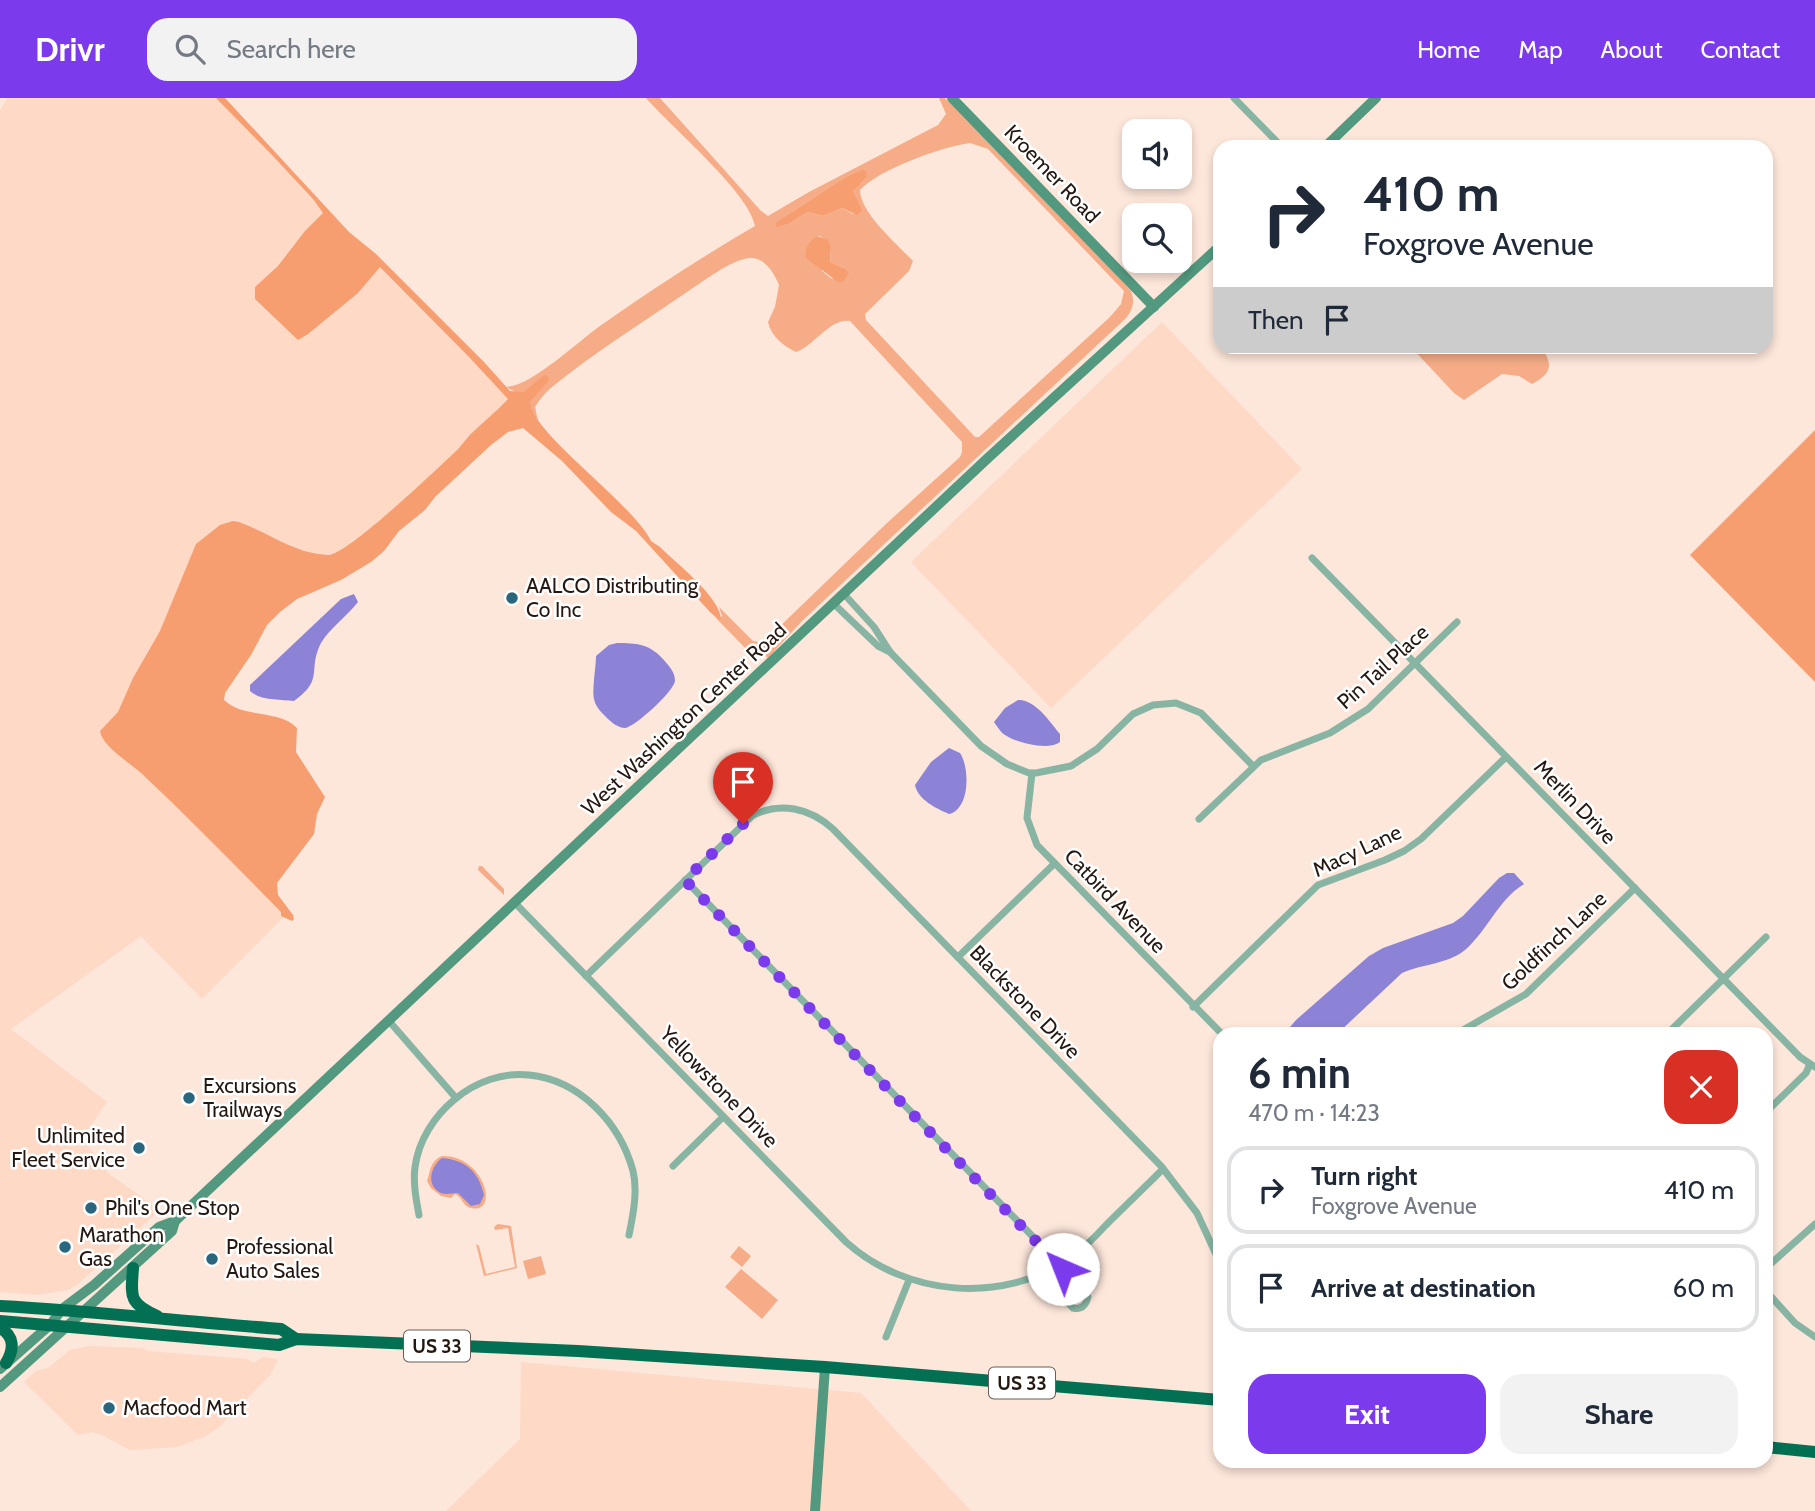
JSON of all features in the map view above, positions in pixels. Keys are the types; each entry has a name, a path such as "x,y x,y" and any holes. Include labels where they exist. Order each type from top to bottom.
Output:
{"highway":[{"path":"132,1268 130,1291 135,1303 166,1321"},
{"name":"US 33","path":"0,1306 281,1329 296,1339"},
{"name":"US 33","path":"0,1321 279,1345 296,1339 825,1367 1213,1399"},
{"path":"0,1328 12,1339 10,1357 3,1366"},
{"path":"1773,1448 1815,1452"}],"main road":[{"name":"Kroemer Road","path":"952,98 1154,307"},
{"path":"1332,140 1376,98"},
{"name":"West Washington Center Road","path":"3,1366 51,1324 62,1309 94,1286 159,1227 175,1222 989,457 1213,252"},
{"name":"West Washington Center Road","path":"0,1387 172,1231 175,1222"},
{"path":"815,1511 825,1367"}],"street":[{"path":"1234,98 1275,140"},
{"name":"Merlin Drive","path":"1312,558 1773,1027"},
{"path":"844,594 874,627 890,652 989,753 1007,764 1032,773 1072,766 1097,749 1133,714 1162,704 1184,705 1201,713 1253,766"},
{"path":"834,604 878,646 890,652"},
{"name":"Pin Tail Place","path":"1199,819 1253,766 1270,755 1344,726 1377,701 1457,622"},
{"name":"Macy Lane","path":"1193,1007 1318,886 1404,851 1421,839 1506,757"},
{"name":"Catbird Avenue","path":"1032,773 1027,806 1029,827 1037,845 1214,1027"},
{"name":"Blackstone Drive","path":"685,880 752,816 771,809 805,811 824,821 1163,1169 1197,1213 1213,1247"},
{"path":"958,957 1054,864"},
{"path":"586,976 685,880 1059,1264 1088,1297 1082,1308 1070,1305 1040,1273"},
{"name":"Goldfinch Lane","path":"1468,1027 1526,994 1635,888"},
{"name":"Yellowstone Drive","path":"515,903 851,1247 886,1271 909,1280 964,1289 1004,1285 1040,1273 1059,1264 1088,1243 1163,1169"},
{"path":"1674,1027 1766,937"},
{"path":"389,1021 456,1098"},
{"name":"Merlin Drive","path":"1773,1027 1813,1066"},
{"path":"1773,1105 1813,1066"},
{"path":"419,1215 415,1167 421,1145 432,1125 456,1098 493,1078 529,1074 578,1091 617,1134 634,1172 634,1204 629,1235"},
{"path":"673,1166 723,1117"},
{"path":"1773,1262 1815,1224"},
{"path":"886,1337 909,1280"},
{"path":"1773,1299 1795,1323 1815,1337"}],"shaded area":[{"path":"8,98 216,98 519,404 364,548 112,732 286,915 202,999 141,936 11,1029 107,1102 82,1138 109,1174 160,1210 78,1284 68,1290 37,1295 0,1292 0,110"},
{"path":"216,98 225,98 349,232 376,254 510,391 523,392 544,375 548,376 549,380 530,402 535,416 564,450 624,507 651,541 705,591 719,610 721,619 710,612 636,531 611,512 562,461 523,428 508,432 399,531 384,551 371,562 341,580 297,599 280,612 267,625 251,655 225,693 224,700 232,706 281,718 297,728 296,752 325,797 317,814 314,834 277,883 278,895 293,915 292,921 281,916 281,912 194,824 111,748 100,731 118,712 133,678 160,631 196,544 220,525 233,521 304,551 328,555 338,552 412,492 508,399 380,267 358,293 298,340 255,299 255,287 278,266 323,213 313,199"},
{"path":"646,98 660,98 768,216 938,125 946,114 939,98 945,98 1110,268 1132,295 1132,306 1125,319 802,621 768,658 760,652 754,656 751,654 714,616 718,619 722,616 719,607 753,641 759,642 773,633 960,457 962,442 850,321 843,321 829,328 796,352 782,344 768,322 775,307 779,285 768,267 755,258 742,259 716,273 568,374 547,392 535,407 538,421 530,408 530,402 544,376 523,392 517,393 506,387 517,385 541,371 638,300 755,226 750,212 724,178","holes":["970,143 988,149 1124,291 1121,304 1110,317 979,437 975,437 866,320 865,314 909,271 913,261 866,209 860,190 896,167","862,171 853,191 861,210 853,214 842,208 823,216 808,212 790,223 784,217 844,178","820,236 831,246 830,262 844,268 832,279 822,271 815,237"]},
{"path":"862,170 866,171 867,176 853,191 862,210 857,215 842,208 823,216 808,212 790,223 776,227 776,223 784,217 844,178"},
{"path":"817,236 828,240 831,246 830,262 849,273 843,282 838,282 806,258 808,245"},
{"path":"1162,322 1302,469 1051,708 911,562"},
{"path":"1418,354 1544,354 1549,363 1544,376 1532,384 1519,376 1502,374 1464,400"},
{"path":"1815,430 1815,682 1690,555"},
{"path":"354,594 358,602 321,643 312,680 303,693 294,701 265,698 250,691 250,685 341,599"},
{"path":"617,643 647,647 662,658 675,677 673,686 661,700 637,722 625,728 615,724 603,713 596,704 594,695 596,656 609,645"},
{"path":"1018,700 1030,703 1042,712 1060,734 1060,742 1048,746 1033,745 1002,733 994,722 1005,708"},
{"path":"949,748 960,753 965,768 966,787 961,804 956,811 949,814 924,799 915,785 931,762"},
{"path":"479,866 504,889 504,895 478,870"},
{"path":"1507,873 1514,873 1524,884 1507,898 1480,934 1458,955 1402,973 1344,1027 1290,1027 1369,956 1383,948 1453,923"},
{"path":"442,1156 457,1158 478,1174 486,1194 485,1203 480,1208 468,1207 455,1194 451,1198 441,1196 431,1188 427,1181 430,1170 435,1160"},
{"path":"442,1158 458,1161 475,1174 484,1195 480,1204 471,1206 458,1193 443,1194 436,1190 431,1176"},
{"path":"498,1224 511,1226 517,1268 484,1276 476,1244 479,1246 486,1274 515,1267 508,1228 495,1230 494,1227"},
{"path":"739,1246 751,1256 742,1267 730,1257"},
{"path":"541,1256 546,1274 528,1279 523,1261"},
{"path":"741,1269 778,1300 762,1319 725,1287"},
{"path":"89,1346 142,1348 148,1351 247,1359 254,1363 263,1357 278,1359 271,1374 218,1428 204,1437 177,1447 130,1450 93,1432 78,1435 24,1382 36,1371 48,1368 70,1350"},
{"path":"521,1362 861,1393 971,1511 446,1511 520,1439"}],"place":[{"name":"AALCO Distributing Co Inc","path":"512,598"},
{"name":"Excursions Trailways","path":"189,1098"},
{"name":"Unlimited Fleet Service","path":"139,1148"},
{"name":"Phil's One Stop","path":"91,1208"},
{"name":"Marathon Gas","path":"65,1247"},
{"name":"Professional Auto Sales","path":"212,1259"},
{"name":"Macfood Mart","path":"109,1408"}],"route":[{"path":"743,824 685,880 1063,1269"}]}
